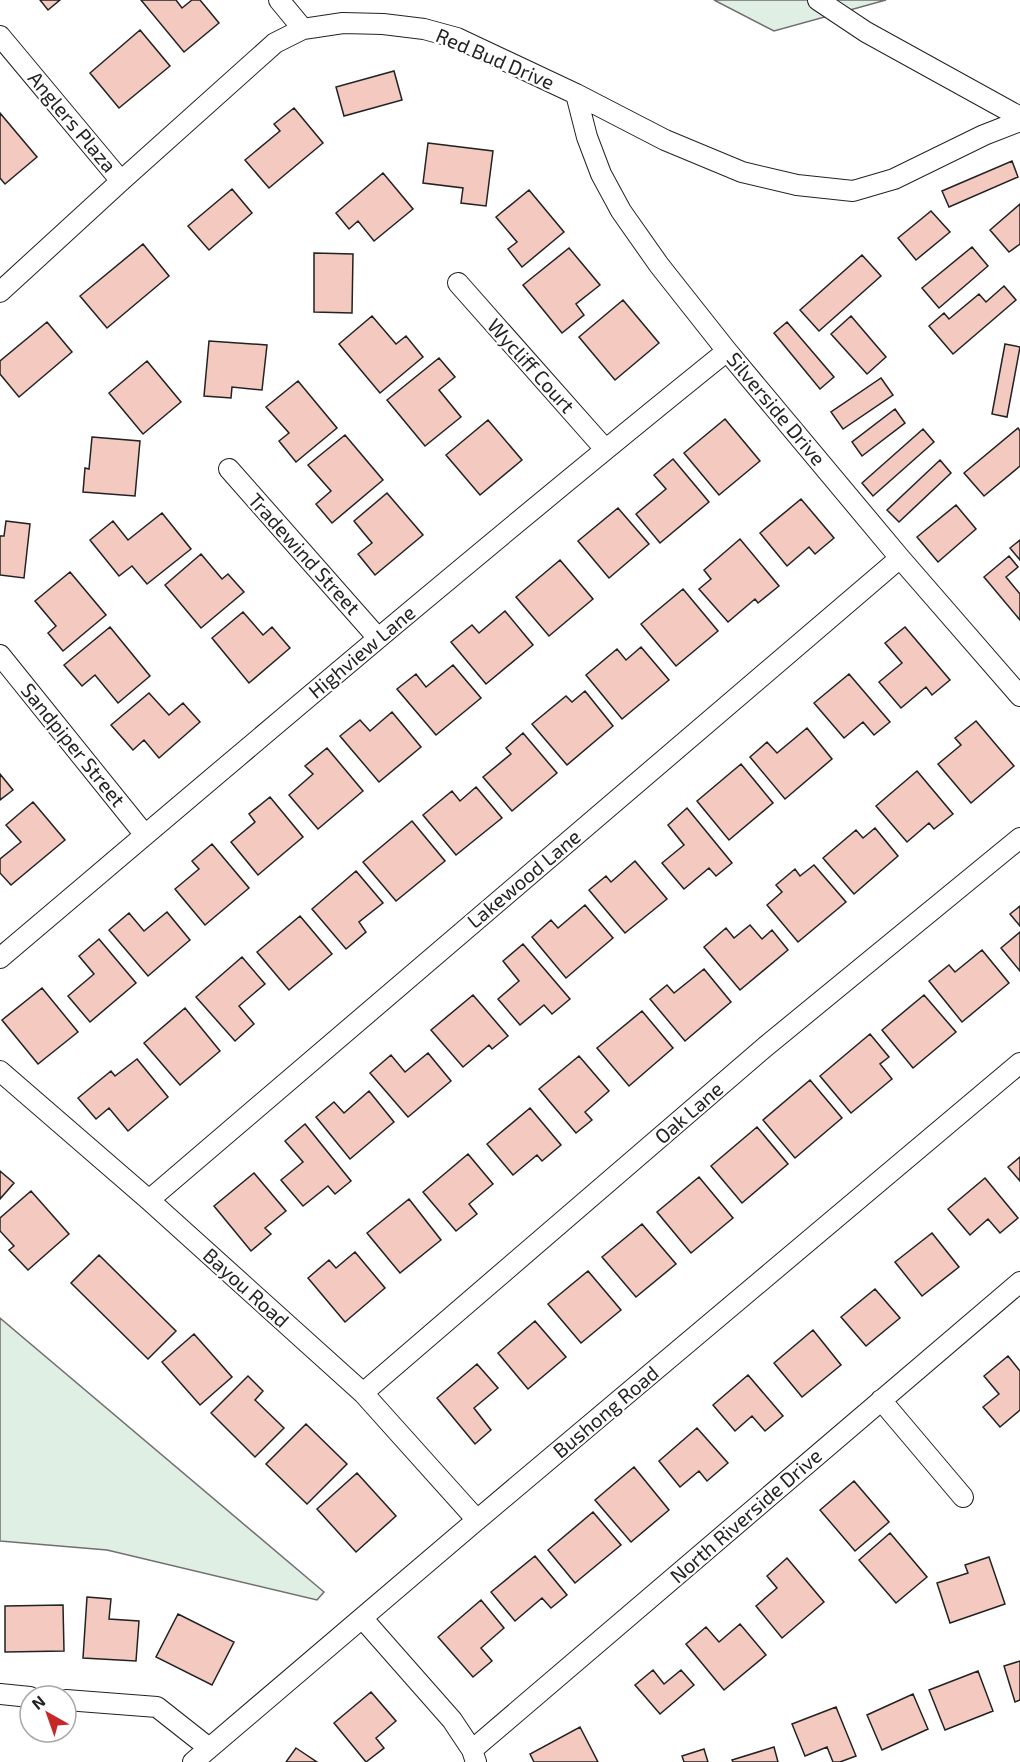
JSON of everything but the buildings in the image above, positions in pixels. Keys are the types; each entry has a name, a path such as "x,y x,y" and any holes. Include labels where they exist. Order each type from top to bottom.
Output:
{"street":[{"path":"279,0 303,29"},
{"path":"818,0 866,32 1020,117"},
{"name":"Red Bud Drive","path":"0,292 275,43 303,29 343,23 382,24 424,30 457,38 576,94 665,140 742,172 797,185 854,191 894,179 984,135 1020,122"},
{"name":"Anglers Plaza","path":"0,36 120,181"},
{"name":"Silverside Drive","path":"576,94 587,137 601,174 621,211 659,264 727,351 900,558 1020,696"},
{"name":"Wycliff Court","path":"458,283 605,449"},
{"name":"Highview Lane","path":"0,958 378,638 727,351"},
{"name":"Tradewind Street","path":"229,469 378,638"},
{"name":"Lakewood Lane","path":"149,1200 900,558"},
{"name":"Sandpiper Street","path":"0,655 145,835"},
{"name":"Oak Lane","path":"363,1393 765,1047 1020,838"},
{"name":"Bushong Road","path":"193,1762 1020,1064"},
{"name":"Bayou Road","path":"0,1071 149,1200 363,1393 477,1520"},
{"name":"North Riverside Drive","path":"474,1756 881,1400 1020,1282"},
{"path":"881,1400 963,1497"},
{"path":"363,1618 452,1720 474,1756"},
{"path":"0,1694 18,1696"},
{"path":"78,1701 157,1707 209,1748"}],"green space":[{"path":"714,0 886,0 774,31"},
{"path":"0,1318 324,1592 317,1600 107,1550 0,1541"}]}
